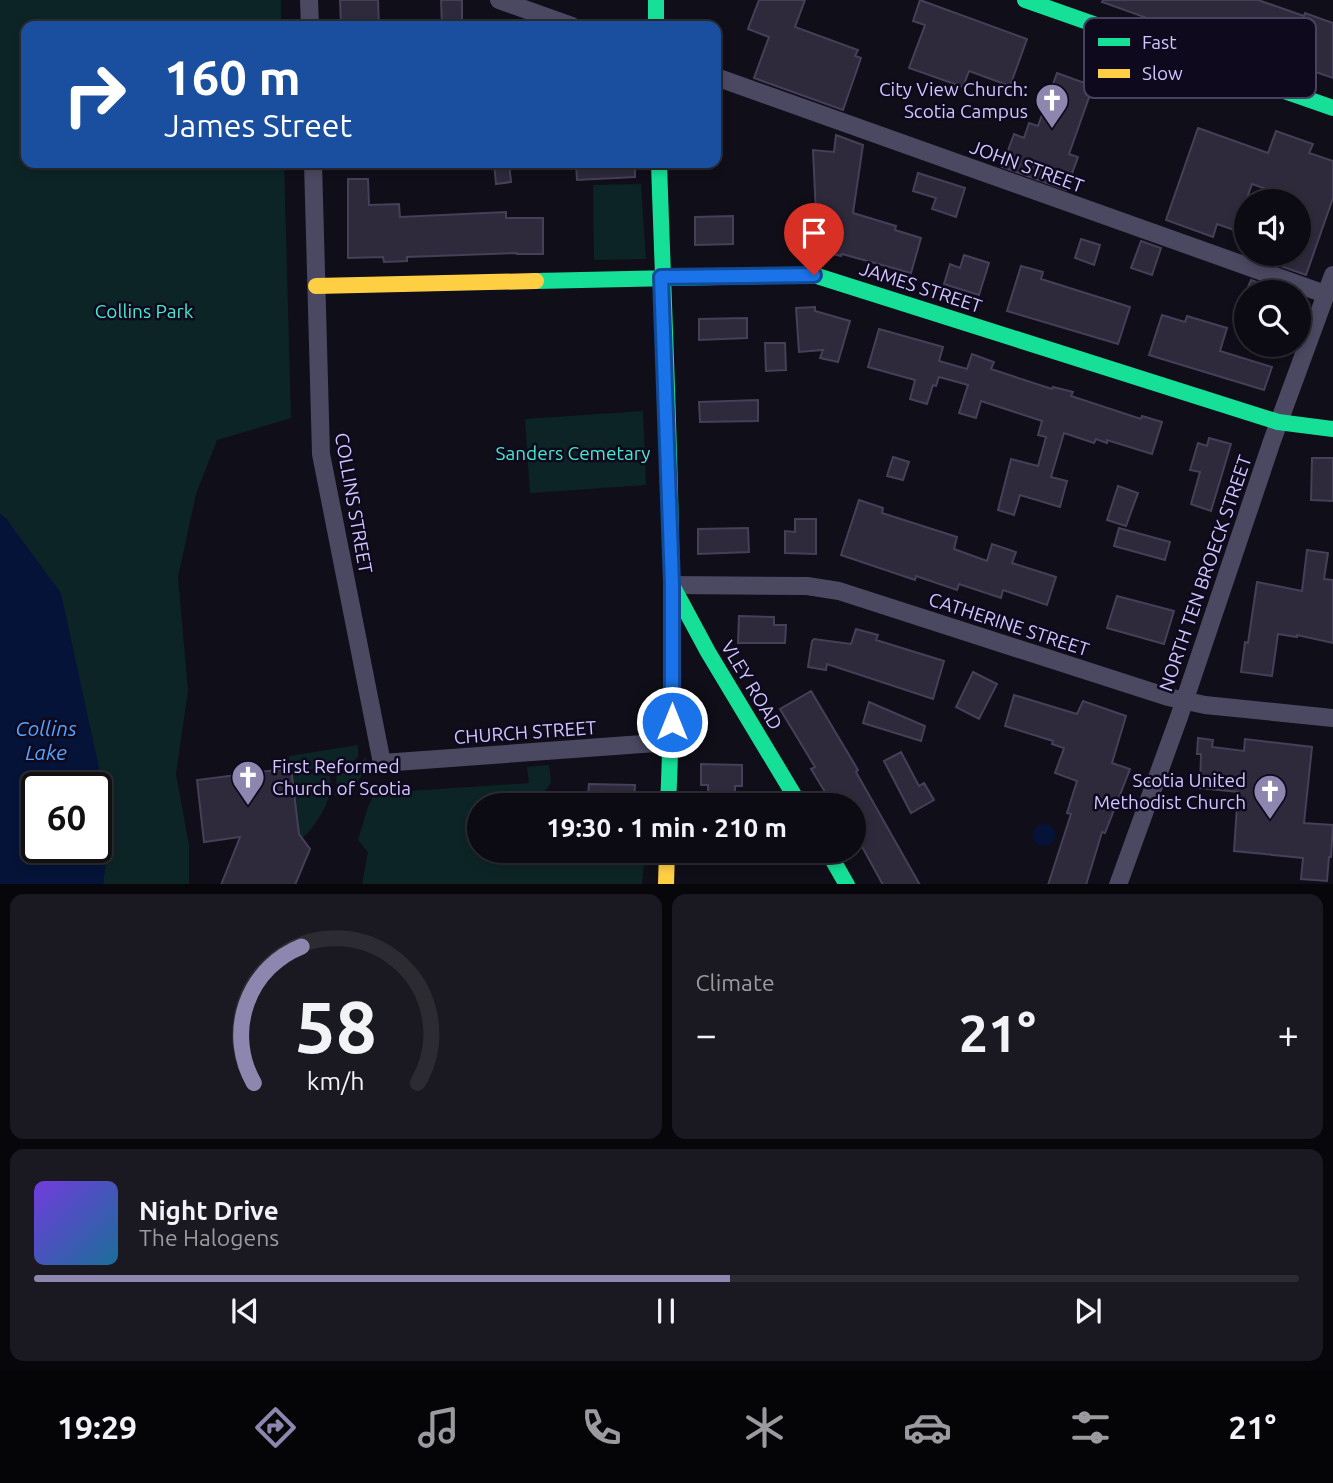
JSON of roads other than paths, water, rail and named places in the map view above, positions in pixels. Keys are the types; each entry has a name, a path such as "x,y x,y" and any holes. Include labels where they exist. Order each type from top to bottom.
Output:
{"street":[{"path":"309,0 310,21"},
{"path":"499,0 558,21"},
{"path":"656,0 656,21"},
{"path":"1025,0 1084,21"},
{"name":"JOHN STREET","path":"721,79 1325,294"},
{"path":"1304,98 1333,108"},
{"name":"COLLINS STREET","path":"313,168 321,454 382,763"},
{"path":"659,168 672,584 668,793"},
{"name":"JAMES STREET","path":"316,286 814,275 1278,422 1333,429"},
{"name":"NORTH TEN BROECK STREET","path":"1118,884 1185,701 1278,422 1333,275"},
{"name":"CATHERINE STREET","path":"672,584 807,586 839,591 1185,701 1333,718"},
{"name":"VLEY ROAD","path":"672,584 708,652 793,793"},
{"name":"CHURCH STREET","path":"382,763 670,742"},
{"path":"666,884 667,863"},
{"path":"835,863 847,884"}],"water":[{"name":"Collins Lake","path":"0,514 61,593 100,772 21,772 21,863 106,863 103,884 0,884"},
{"path":"1044,824 1052,827 1055,835 1052,843 1044,846 1036,843 1033,835 1036,827"}],"place":[{"name":"City View Church: Scotia Campus","path":"1052,130"},
{"name":"First Reformed Church of Scotia","path":"248,807"},
{"name":"Scotia United Methodist Church","path":"1270,821"}],"park label":[{"name":"Collins Park","path":"144,311"},
{"name":"Sanders Cemetary","path":"573,453"}]}
